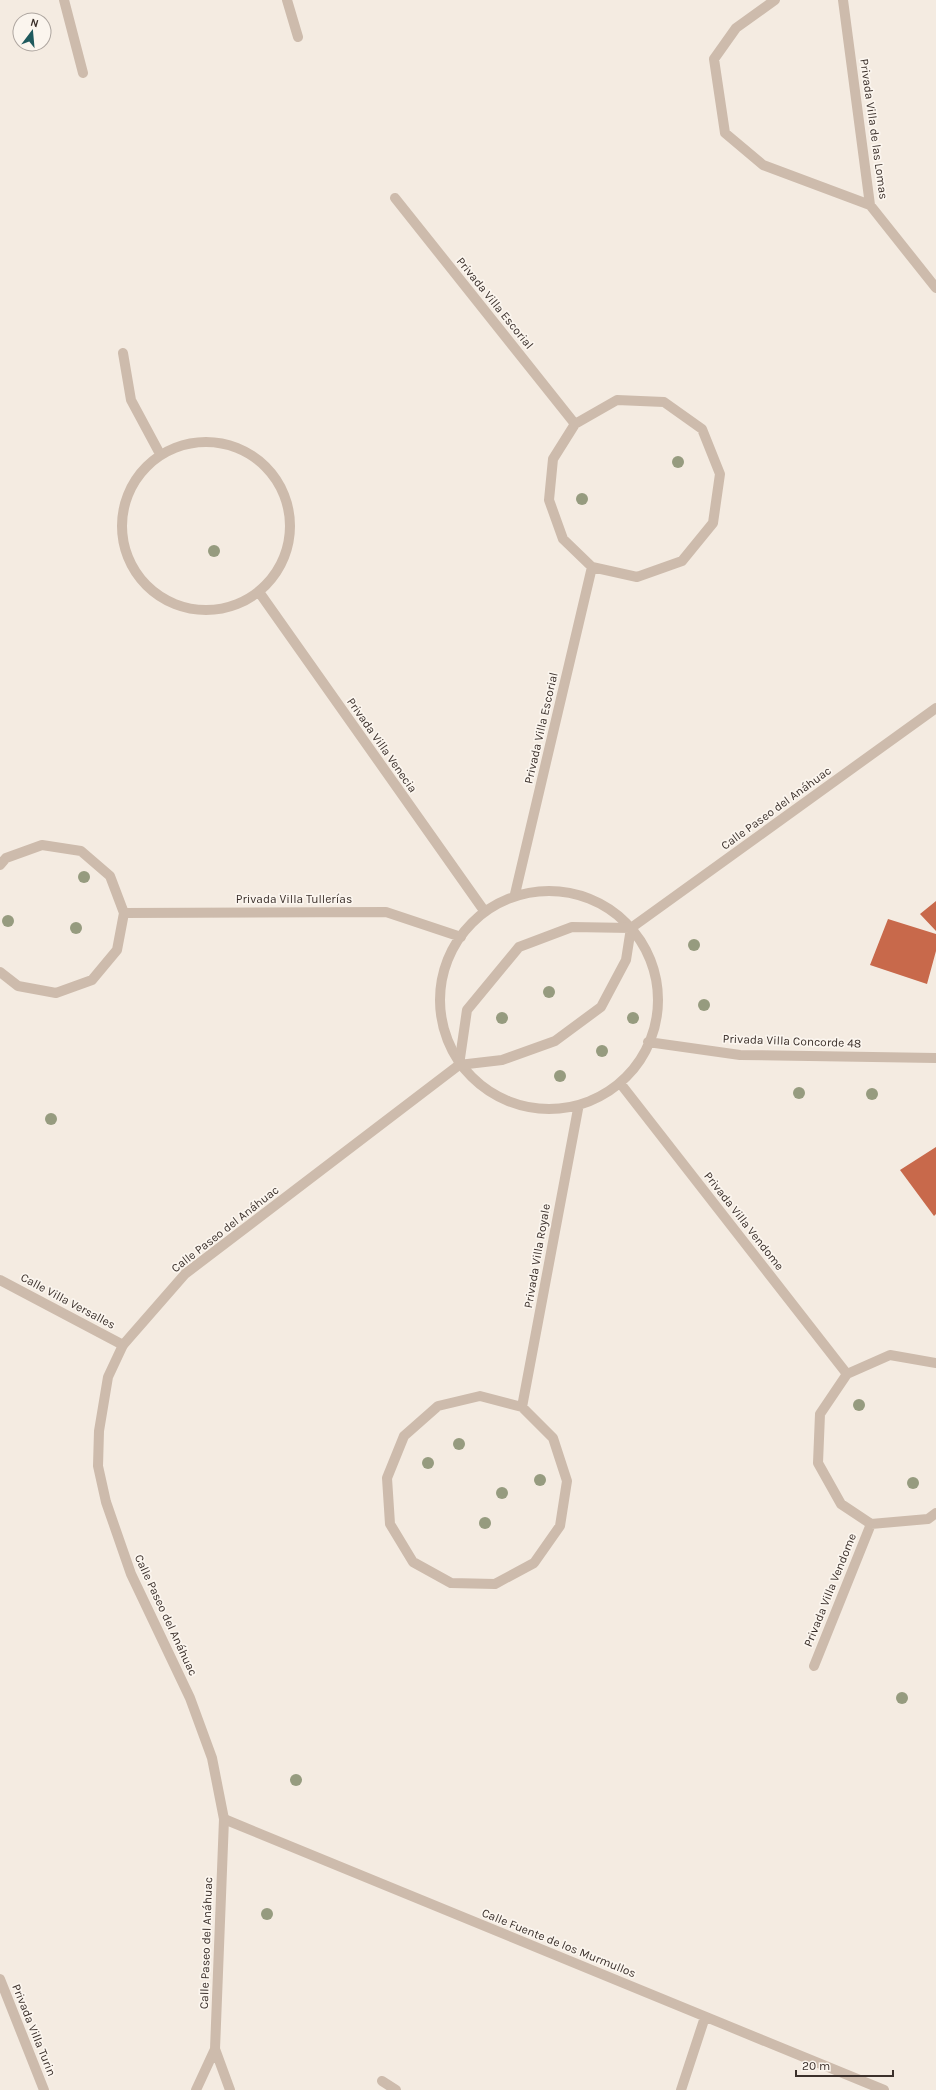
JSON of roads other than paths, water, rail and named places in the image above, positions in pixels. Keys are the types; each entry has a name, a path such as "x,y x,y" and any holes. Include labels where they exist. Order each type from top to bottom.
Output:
{"street":[{"path":"64,0 83,73"},
{"path":"287,0 298,37"},
{"path":"774,0 736,28 714,59 725,133 763,165 870,205"},
{"name":"Privada Villa de las Lomas","path":"842,0 870,205 936,288"},
{"name":"Privada Villa Escorial","path":"395,198 575,424"},
{"path":"123,353 131,400 160,454"},
{"path":"617,400 664,402 702,429 720,474 713,523 682,561 638,577 592,567 563,539 549,500 553,459 575,424 617,400"},
{"path":"190,443 222,443 252,455 275,477 288,506 290,538 280,568 259,592 229,608 194,610 161,599 136,576 122,544 122,510 135,478 160,454 190,443"},
{"name":"Privada Villa Escorial","path":"515,894 592,567"},
{"name":"Privada Villa Venecia","path":"259,592 485,912"},
{"name":"Calle Paseo del Anáhuac","path":"631,928 936,708"},
{"path":"0,865 6,858 42,845 81,851 110,876 124,912 117,950 92,980 56,993 18,986 0,972"},
{"path":"544,888 573,890 601,900 631,928 644,943 655,975 657,1009 648,1042 620,1083 600,1098 578,1109 541,1113 505,1105 474,1084 459,1065 442,1015 445,975 461,937 485,912 515,894 544,888"},
{"name":"Privada Villa Tullerías","path":"124,912 386,912 461,937"},
{"path":"459,1065 467,1010 519,947 572,927 631,928"},
{"path":"459,1065 502,1060 555,1041 601,1007 626,960 631,928"},
{"name":"Privada Villa Concorde 48","path":"648,1042 740,1055 936,1058"},
{"name":"Calle Paseo del Anáhuac","path":"230,2090 215,2049 224,1819 212,1758 190,1698 131,1574 106,1502 98,1466 99,1431 108,1377 123,1344 185,1274 459,1065"},
{"name":"Privada Villa Vendome","path":"620,1083 847,1374 820,1414 818,1463 841,1504 871,1524 928,1519 936,1513"},
{"name":"Privada Villa Royale","path":"522,1407 578,1109"},
{"name":"Calle Villa Versalles","path":"0,1280 123,1344"},
{"path":"847,1374 890,1355 936,1363"},
{"path":"480,1396 522,1407 553,1438 567,1481 560,1526 534,1563 495,1584 451,1583 413,1562 390,1524 386,1478 404,1436 438,1406 480,1396"},
{"name":"Privada Villa Vendome","path":"814,1666 871,1524"},
{"name":"Calle Fuente de los Murmullos","path":"224,1819 884,2090"},
{"name":"Privada Villa Turin","path":"0,1979 44,2090"},
{"path":"680,2090 705,2017"},
{"name":"Calle Paseo del Anáhuac","path":"196,2090 215,2049"},
{"path":"382,2081 396,2090"}]}
